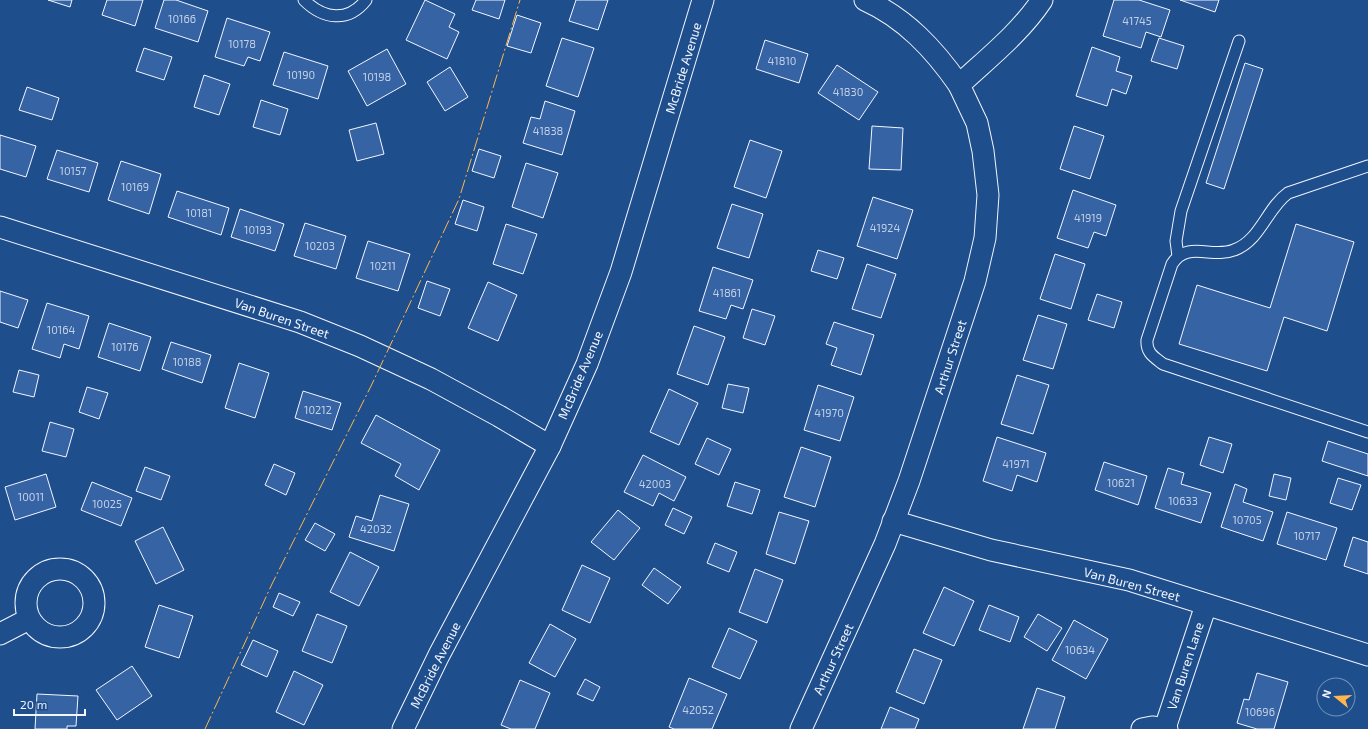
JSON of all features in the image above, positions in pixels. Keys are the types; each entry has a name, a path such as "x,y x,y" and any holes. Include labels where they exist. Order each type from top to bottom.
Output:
{"street":[{"name":"McBride Avenue","path":"403,729 443,648 550,446 587,364 621,272 703,0"},
{"name":"Arthur Street","path":"801,729 885,544 909,481 975,281 985,238 988,195 983,151 977,123 959,85 942,61 921,38 897,18 865,0"},
{"path":"959,85 1016,31 1033,13 1042,0"},
{"name":"Van Buren Street","path":"0,227 300,322 360,346 431,379 550,446"},
{"name":"Van Buren Street","path":"894,521 991,550 1129,580 1368,655"},
{"name":"Van Buren Lane","path":"1142,729 1152,726 1166,728 1206,605"},
{"path":"0,634 29,619"}],"lane":[{"path":"304,0 324,14 337,16 350,13 361,7 366,0"},
{"path":"1178,256 1176,241 1181,211 1239,42"},
{"path":"1368,166 1288,193 1279,199 1248,244 1233,251 1185,252 1178,256 1172,264 1147,340 1146,348 1149,354 1164,364 1368,432"}],"building":[{"path":"48,0 72,0 70,7"},
{"path":"107,0 143,0 135,26 102,15"},
{"path":"164,0 176,0 208,11 198,42 155,28"},
{"path":"425,0 455,14 449,27 459,32 447,59 406,40"},
{"path":"476,0 505,0 499,19 472,10"},
{"path":"576,0 608,0 598,30 569,21"},
{"path":"1114,0 1139,0 1170,10 1161,37 1146,32 1141,48 1103,36"},
{"path":"1180,0 1219,0 1215,12"},
{"path":"517,15 541,23 531,53 507,46"},
{"path":"227,18 270,32 260,61 248,57 244,66 215,57"},
{"path":"562,38 594,48 578,97 546,86"},
{"path":"1159,38 1184,46 1177,69 1151,61"},
{"path":"765,40 808,54 799,83 756,69"},
{"path":"1092,47 1120,57 1116,71 1132,76 1126,94 1112,89 1107,106 1076,96"},
{"path":"144,48 172,57 164,80 136,71"},
{"path":"387,49 406,84 367,106 348,71"},
{"path":"284,52 328,66 318,99 273,85"},
{"path":"1245,63 1263,69 1224,189 1206,183"},
{"path":"837,65 878,92 859,120 818,93"},
{"path":"450,67 468,97 445,111 427,82"},
{"path":"204,75 230,84 219,115 194,107"},
{"path":"27,87 59,98 52,120 19,110"},
{"path":"261,100 288,109 280,135 253,127"},
{"path":"545,101 575,111 562,155 523,143 531,117 540,119"},
{"path":"376,123 384,154 357,161 349,130"},
{"path":"872,126 903,128 901,170 869,169"},
{"path":"1074,126 1104,136 1090,179 1060,169"},
{"path":"0,135 36,146 26,177 0,169"},
{"path":"750,140 782,151 766,198 734,187"},
{"path":"479,149 501,156 494,178 472,171"},
{"path":"57,150 98,163 89,192 47,179"},
{"path":"121,161 161,174 149,214 108,200"},
{"path":"526,163 558,173 543,218 512,207"},
{"path":"1073,190 1116,205 1106,236 1094,232 1088,248 1057,238"},
{"path":"177,191 229,208 221,235 168,217"},
{"path":"873,197 913,210 897,259 857,246"},
{"path":"463,200 484,207 477,231 455,224"},
{"path":"732,204 763,214 749,258 717,248"},
{"path":"240,209 284,224 275,251 231,237"},
{"path":"305,223 346,236 336,269 294,256"},
{"path":"506,224 537,234 523,274 493,264"},
{"path":"1296,224 1354,242 1327,331 1284,317 1267,371 1179,344 1197,285 1270,308"},
{"path":"368,241 410,254 398,291 356,278"},
{"path":"818,250 844,258 837,279 811,271"},
{"path":"1055,254 1085,264 1071,309 1040,299"},
{"path":"867,264 896,274 881,318 852,309"},
{"path":"713,267 753,280 743,309 731,305 726,319 699,311"},
{"path":"427,281 450,289 440,316 418,308"},
{"path":"488,282 517,295 498,341 468,328"},
{"path":"0,291 28,300 18,328 0,322"},
{"path":"1097,294 1122,302 1114,328 1088,320"},
{"path":"47,303 89,316 79,349 64,344 60,358 32,349"},
{"path":"752,309 775,316 765,345 743,338"},
{"path":"1038,315 1067,324 1053,369 1023,360"},
{"path":"834,322 874,335 861,375 831,365 837,348 826,344"},
{"path":"109,323 151,337 140,371 98,357"},
{"path":"694,326 725,337 708,385 677,374"},
{"path":"171,342 211,355 202,383 162,369"},
{"path":"239,363 269,373 255,418 225,408"},
{"path":"19,370 39,375 34,397 13,392"},
{"path":"1017,375 1049,385 1033,434 1001,424"},
{"path":"728,384 749,388 743,413 722,408"},
{"path":"818,385 854,397 840,441 804,430"},
{"path":"87,387 108,393 99,419 79,412"},
{"path":"669,389 698,403 679,445 650,432"},
{"path":"303,391 341,403 332,430 295,418"},
{"path":"376,415 440,450 419,490 395,476 401,464 361,443"},
{"path":"50,422 74,429 66,457 42,451"},
{"path":"997,437 1046,453 1037,482 1017,475 1012,491 983,481"},
{"path":"1209,437 1232,444 1223,473 1200,465"},
{"path":"707,438 731,449 719,475 695,464"},
{"path":"1328,441 1368,454 1368,476 1322,461"},
{"path":"801,447 831,457 815,507 784,497"},
{"path":"643,455 686,477 674,501 659,493 653,506 624,492"},
{"path":"1104,462 1147,476 1138,505 1095,490"},
{"path":"274,464 295,473 286,495 265,485"},
{"path":"145,467 170,476 161,500 136,491"},
{"path":"1168,468 1184,473 1181,484 1211,493 1201,523 1155,508"},
{"path":"46,474 56,507 15,520 5,487"},
{"path":"1274,474 1291,478 1286,500 1269,496"},
{"path":"1338,478 1361,485 1352,510 1330,503"},
{"path":"92,482 132,498 121,526 81,510"},
{"path":"735,482 760,490 752,514 727,506"},
{"path":"1235,484 1247,489 1243,502 1273,512 1263,541 1221,527"},
{"path":"380,495 409,504 394,551 349,537 356,516 372,521"},
{"path":"673,508 692,517 684,534 665,525"},
{"path":"618,510 640,528 614,560 591,542"},
{"path":"779,512 809,521 795,564 766,554"},
{"path":"1287,512 1337,528 1326,560 1277,544"},
{"path":"315,523 335,534 325,551 305,540"},
{"path":"163,527 184,570 156,584 135,541"},
{"path":"1353,537 1368,542 1368,574 1344,566"},
{"path":"715,543 737,552 729,572 707,563"},
{"path":"350,552 379,567 359,606 330,592"},
{"path":"582,565 610,578 590,623 562,610"},
{"path":"654,568 681,587 668,604 642,585"},
{"path":"755,569 783,580 767,623 739,612"},
{"path":"944,587 974,601 954,646 923,633"},
{"path":"279,593 300,602 293,616 273,607"},
{"path":"159,605 193,616 179,658 145,647"},
{"path":"989,605 1019,617 1010,642 979,630"},
{"path":"317,614 347,626 332,663 302,651"},
{"path":"1038,614 1062,628 1047,651 1024,637"},
{"path":"1074,620 1108,639 1086,679 1052,660"},
{"path":"550,624 576,639 555,677 529,663"},
{"path":"729,628 757,641 740,679 712,667"},
{"path":"253,640 278,651 267,677 241,665"},
{"path":"914,649 942,660 924,704 896,692"},
{"path":"132,666 152,696 117,720 96,690"},
{"path":"294,671 323,685 304,725 276,712"},
{"path":"1257,673 1288,682 1274,729 1257,729 1237,723 1244,699 1249,700"},
{"path":"689,678 727,694 712,729 674,729 669,727"},
{"path":"585,679 600,687 593,701 577,694"},
{"path":"520,680 550,693 535,729 511,729 501,725"},
{"path":"1037,688 1065,697 1055,729 1023,729"},
{"path":"37,694 78,696 76,726 67,726 67,729 35,729"},
{"path":"890,707 919,719 915,729 881,729"}],"power":[{"path":"205,729 272,584 372,384 459,199 520,0"}]}
